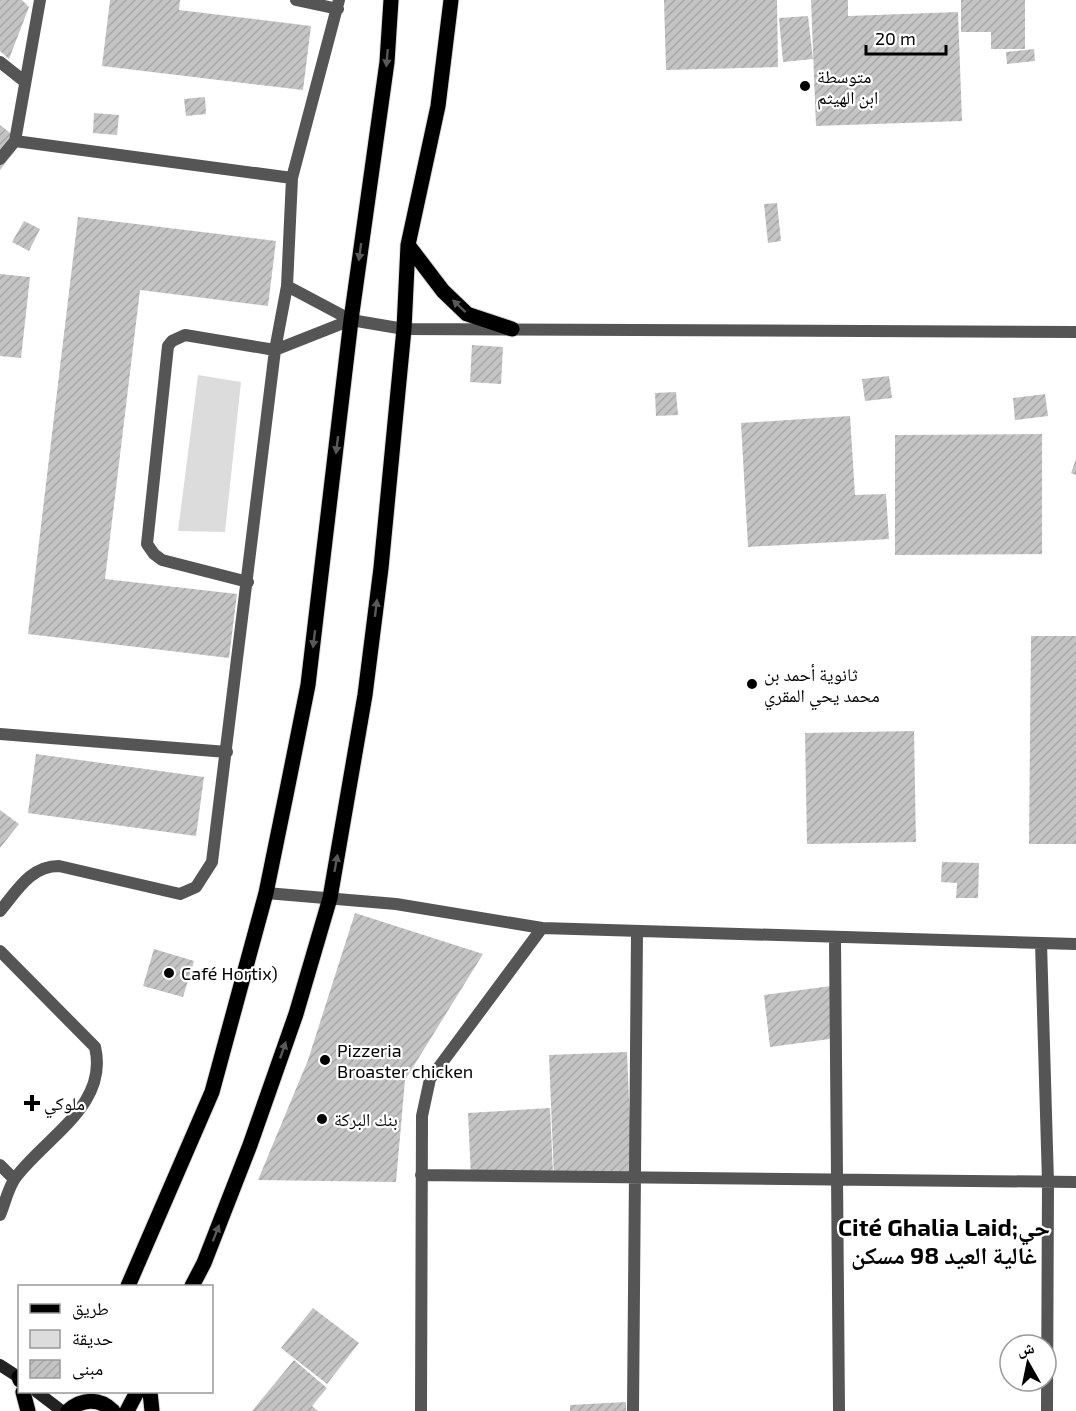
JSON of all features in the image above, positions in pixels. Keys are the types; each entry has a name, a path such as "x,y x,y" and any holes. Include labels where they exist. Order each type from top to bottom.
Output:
{"main road":[{"path":"129,1285 212,1092 266,893 308,685 351,320 387,62 391,0"},
{"path":"193,1285 204,1263 254,1134 296,1014 330,898 374,626 404,329 408,245 438,106 451,0"},
{"path":"408,245 442,291 467,314 512,329"},
{"path":"0,1365 18,1377"},
{"path":"23,1393 28,1411"},
{"path":"38,1393 62,1411"},
{"path":"127,1411 136,1393"},
{"path":"150,1393 152,1411"},
{"path":"68,1411 85,1396 112,1411"}],"street":[{"path":"0,159 15,141 40,0"},
{"path":"0,911 32,873 41,867 51,866 180,894 196,887 212,862 275,350 286,286 292,178 339,4 296,0"},
{"path":"0,62 24,81"},
{"path":"15,141 292,178"},
{"path":"286,286 351,320 404,329 1076,332"},
{"path":"248,582 162,560 147,544 168,346 172,341 185,335 275,350 351,320"},
{"path":"0,734 227,752"},
{"path":"266,893 396,904 542,928 835,939 1076,944"},
{"path":"422,1411 422,1116 430,1079 542,928"},
{"path":"633,1411 637,932"},
{"path":"835,939 839,1411"},
{"path":"1041,943 1048,1182 1047,1411"},
{"path":"0,951 95,1047 97,1056 95,1083 90,1098 14,1179 0,1215"},
{"path":"0,1165 14,1179"},
{"path":"421,1175 1076,1182"}],"green space":[{"path":"198,375 241,382 225,532 178,531"}],"building":[{"path":"0,0 22,0 29,7 9,59 0,51"},
{"path":"110,0 180,0 179,10 311,26 303,90 102,66"},
{"path":"664,0 777,0 778,67 666,70"},
{"path":"811,0 848,0 848,16 958,12 962,121 816,126"},
{"path":"961,0 1025,0 1025,49 991,49 991,32 961,32"},
{"path":"808,16 813,59 783,62 779,18"},
{"path":"1034,49 1035,61 1007,64 1006,52"},
{"path":"205,97 206,114 186,116 184,99"},
{"path":"94,113 119,115 117,135 93,133"},
{"path":"0,125 22,142 0,170"},
{"path":"777,203 781,241 768,243 764,204"},
{"path":"78,217 276,241 268,306 140,290 105,579 237,594 229,658 28,634"},
{"path":"24,221 40,229 29,251 12,242"},
{"path":"0,274 30,277 21,358 0,356"},
{"path":"472,345 503,347 501,384 470,382"},
{"path":"889,376 892,398 865,401 862,379"},
{"path":"676,392 678,415 656,416 655,393"},
{"path":"1045,394 1048,416 1015,420 1013,398"},
{"path":"850,416 855,495 886,494 889,539 748,547 741,423"},
{"path":"1042,434 1042,554 895,555 895,435"},
{"path":"1076,459 1076,475 1071,473"},
{"path":"1031,636 1076,636 1076,844 1029,844"},
{"path":"914,731 916,842 807,844 805,733"},
{"path":"36,754 204,777 196,836 28,813"},
{"path":"0,810 19,824 0,848"},
{"path":"942,862 979,863 978,898 956,898 957,883 941,882"},
{"path":"355,913 483,954 405,1080 396,1182 258,1180 308,1060"},
{"name":"Café Hortix)","path":"154,949 194,961 183,997 143,986"},
{"path":"831,986 837,1038 770,1047 764,995"},
{"path":"627,1052 632,1175 554,1178 549,1055"},
{"path":"550,1108 553,1173 471,1177 468,1113"},
{"path":"313,1308 359,1343 327,1384 281,1348"},
{"path":"294,1360 327,1388 312,1406 318,1411 252,1411"},
{"path":"626,1402 626,1411 570,1411 570,1405"}],"place":[{"name":"متوسطة ابن الهيثم","path":"805,86"},
{"name":"ثانوية أحمد بن محمد يحي المقري","path":"752,684"},
{"name":"Café Hortix)","path":"169,973"},
{"name":"Pizzeria Broaster chicken","path":"325,1060"},
{"name":"ملوكي","path":"32,1103"},
{"name":"بنك البركة","path":"322,1119"}],"district":[{"name":"Cité Ghalia Laid;حي غالية العيد 98 مسكن","path":"944,1240"}]}
